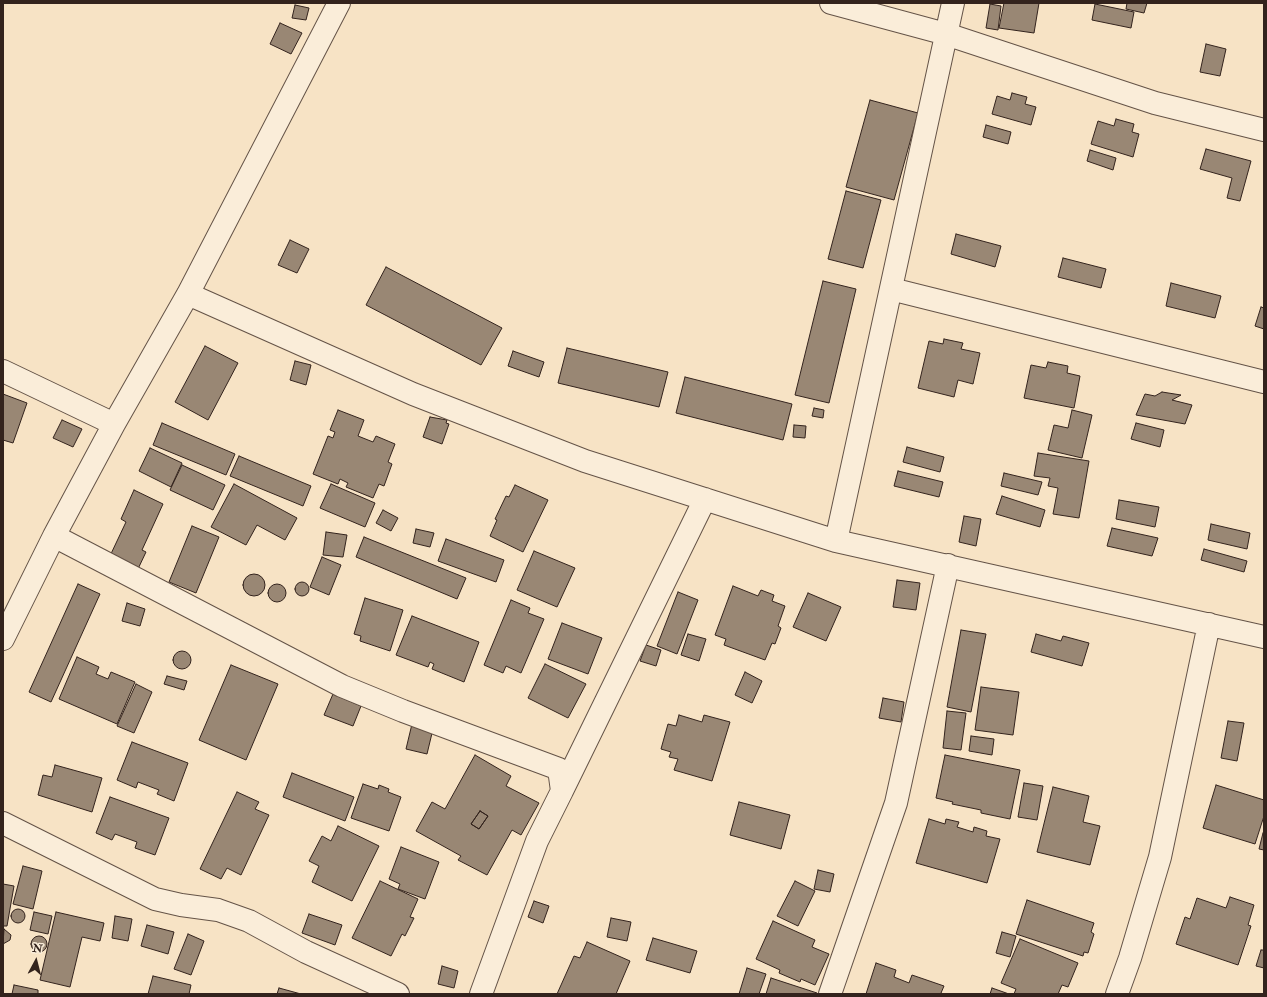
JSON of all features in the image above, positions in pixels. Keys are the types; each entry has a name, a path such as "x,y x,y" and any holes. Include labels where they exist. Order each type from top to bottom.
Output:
{"street":[{"path":"3,639 54,536 114,424 188,294 339,3"},
{"path":"831,3 946,34 1155,103 1264,130"},
{"path":"836,541 953,3"},
{"path":"891,289 1264,382"},
{"path":"188,294 413,394 585,461 836,541 1264,637"},
{"path":"3,371 114,424"},
{"path":"481,994 537,841 705,499"},
{"path":"54,536 342,686 403,711 559,769 562,791"},
{"path":"830,994 896,803 948,565"},
{"path":"1117,994 1130,958 1160,857 1209,624"},
{"path":"3,823 155,898 181,905 218,910 250,921 306,952 398,994"}],"building":[{"path":"1004,3 1039,3 1034,33 999,28"},
{"path":"1127,3 1147,3 1144,13 1126,9"},
{"path":"990,4 1001,6 998,30 986,28"},
{"path":"1095,4 1134,12 1131,28 1092,20"},
{"path":"295,5 309,8 306,20 292,18"},
{"path":"280,23 302,33 291,54 270,44"},
{"path":"1206,44 1226,49 1220,76 1200,72"},
{"path":"1012,93 1027,97 1025,104 1036,107 1031,125 992,114 997,96 1010,100"},
{"path":"870,100 918,113 894,200 846,187"},
{"path":"1116,119 1134,124 1132,132 1139,134 1133,157 1091,144 1098,121 1114,126"},
{"path":"986,125 1011,132 1008,144 983,137"},
{"path":"1206,149 1251,161 1240,201 1227,198 1232,178 1200,169"},
{"path":"1090,150 1116,158 1113,170 1087,161"},
{"path":"846,191 881,200 863,268 828,259"},
{"path":"956,234 1001,246 995,267 951,254"},
{"path":"290,240 309,249 297,273 278,265"},
{"path":"1063,258 1106,269 1101,288 1058,277"},
{"path":"386,267 502,328 481,365 366,305"},
{"path":"823,281 856,289 829,403 795,395"},
{"path":"1171,283 1221,296 1215,318 1166,306"},
{"path":"1261,307 1264,308 1264,329 1255,326"},
{"path":"944,339 963,343 961,349 980,353 973,384 958,380 954,397 918,388 929,341 943,344"},
{"path":"205,346 238,363 208,420 175,402"},
{"path":"567,348 668,372 659,407 558,383"},
{"path":"513,351 544,362 539,377 508,366"},
{"path":"295,361 311,365 306,385 290,380"},
{"path":"1048,362 1068,366 1067,373 1080,376 1074,408 1024,398 1031,365 1046,368"},
{"path":"685,377 792,404 783,440 676,413"},
{"path":"1162,392 1181,395 1172,400 1192,405 1185,424 1136,415 1145,394 1155,396"},
{"path":"3,394 27,403 13,443 3,440"},
{"path":"814,408 824,410 823,418 812,416"},
{"path":"338,410 364,420 358,436 373,442 376,436 395,444 388,462 392,464 384,486 379,484 373,498 346,487 348,483 340,479 338,484 313,474 328,436 333,438 335,432 330,430"},
{"path":"1072,410 1092,415 1082,458 1048,450 1054,425 1068,428"},
{"path":"430,417 447,420 446,423 449,424 442,444 423,437"},
{"path":"62,420 82,429 73,447 53,438"},
{"path":"162,423 235,454 226,475 153,445"},
{"path":"1136,423 1164,430 1160,447 1131,439"},
{"path":"794,425 806,426 805,438 793,437"},
{"path":"907,447 944,457 940,472 903,462"},
{"path":"150,448 182,463 171,487 139,471"},
{"path":"1038,453 1089,461 1079,518 1053,514 1058,488 1048,486 1050,478 1034,476"},
{"path":"239,456 311,486 303,506 230,476"},
{"path":"182,465 225,485 213,510 170,490"},
{"path":"898,471 943,482 939,497 894,486"},
{"path":"1004,473 1042,482 1038,495 1001,486"},
{"path":"234,484 297,518 285,540 257,525 246,545 211,527"},
{"path":"331,484 375,503 365,527 320,508"},
{"path":"515,485 548,500 523,552 490,536 497,520 495,519 506,496 509,497"},
{"path":"134,490 163,504 142,550 146,552 137,571 109,558 126,522 121,519"},
{"path":"1002,496 1045,510 1040,527 996,514"},
{"path":"1119,500 1159,507 1155,527 1116,519"},
{"path":"383,510 398,518 391,531 376,523"},
{"path":"964,516 981,519 976,546 959,542"},
{"path":"1211,524 1250,533 1247,549 1208,540"},
{"path":"192,526 219,537 196,593 169,582"},
{"path":"1112,528 1158,538 1152,556 1107,546"},
{"path":"416,529 434,533 430,547 413,543"},
{"path":"326,532 347,535 343,557 323,555"},
{"path":"364,537 466,578 457,599 356,557"},
{"path":"446,539 504,560 496,582 438,561"},
{"path":"1204,549 1247,561 1244,572 1201,560"},
{"path":"534,551 575,568 557,607 517,590"},
{"path":"322,557 341,565 329,595 310,587"},
{"path":"254,574 262,577 265,585 262,593 254,596 246,593 243,585 246,577"},
{"path":"897,580 920,583 916,610 893,607"},
{"path":"299,582 305,582 309,586 309,592 305,596 299,596 295,592 295,586"},
{"path":"78,584 100,594 51,702 29,692"},
{"path":"277,584 283,587 286,593 283,599 277,602 271,599 268,593 271,587"},
{"path":"733,586 758,596 761,590 774,595 772,601 785,606 778,626 781,628 775,644 772,643 765,660 724,645 726,639 715,635"},
{"path":"678,592 698,600 677,654 657,646"},
{"path":"808,593 841,607 826,641 793,627"},
{"path":"365,598 403,610 390,651 360,641 361,636 354,634"},
{"path":"511,600 530,608 528,613 544,619 521,673 506,666 503,673 484,665"},
{"path":"127,603 145,609 140,626 122,621"},
{"path":"412,616 479,642 464,682 432,669 434,664 430,662 428,667 396,655"},
{"path":"562,623 602,638 588,674 548,659"},
{"path":"961,630 986,634 971,712 947,707"},
{"path":"688,634 706,639 699,661 681,655"},
{"path":"1036,634 1061,641 1063,636 1089,643 1082,666 1031,652"},
{"path":"646,645 661,650 656,666 640,661"},
{"path":"182,651 188,654 191,660 188,666 182,669 176,666 173,660 176,654"},
{"path":"77,657 99,667 96,674 108,679 111,672 135,682 117,724 59,699"},
{"path":"545,664 586,684 568,718 528,698"},
{"path":"231,665 278,684 246,760 199,740"},
{"path":"745,672 762,681 752,703 735,695"},
{"path":"167,676 187,681 184,690 164,684"},
{"path":"136,684 152,692 134,733 117,726"},
{"path":"981,687 1019,692 1013,735 975,730"},
{"path":"333,694 361,706 353,726 324,715"},
{"path":"883,698 904,702 901,722 879,718"},
{"path":"947,711 966,713 961,750 943,748"},
{"path":"679,715 702,722 704,715 730,722 712,781 674,770 678,759 669,757 671,752 661,749 668,724 676,726"},
{"path":"1228,721 1244,723 1237,761 1221,758"},
{"path":"412,724 433,729 427,754 406,749"},
{"path":"971,736 994,739 992,755 969,751"},
{"path":"132,742 188,763 174,801 157,794 159,790 138,782 136,788 117,780"},
{"path":"475,755 511,776 506,786 539,803 521,835 512,830 487,875 458,860 461,856 416,831 432,802 445,809","holes":["480,811 488,816 479,829 471,824"]},
{"path":"945,755 1020,770 1010,819 981,813 981,810 952,804 953,802 936,798"},
{"path":"55,765 102,778 92,812 38,795 43,775 52,777"},
{"path":"292,773 354,797 345,821 283,797"},
{"path":"1024,783 1043,786 1037,820 1018,817"},
{"path":"363,784 378,789 379,785 389,789 388,792 401,797 389,831 351,818"},
{"path":"1216,785 1264,800 1264,816 1255,844 1203,828"},
{"path":"1053,787 1089,796 1083,822 1100,826 1090,865 1037,852"},
{"path":"237,792 259,802 255,809 269,815 241,875 227,868 221,879 200,869"},
{"path":"110,797 169,818 155,855 135,848 137,842 115,834 112,840 96,833"},
{"path":"739,802 790,815 781,849 730,835"},
{"path":"480,811 488,816 479,829 471,824"},
{"path":"929,819 945,824 946,819 959,822 957,827 973,832 974,827 987,831 986,836 1000,839 987,883 916,863"},
{"path":"338,826 379,846 352,901 312,882 319,866 309,861 322,836 331,841"},
{"path":"1264,833 1264,850 1259,849"},
{"path":"401,847 439,862 425,899 398,889 400,884 389,879"},
{"path":"23,866 42,871 33,909 13,904"},
{"path":"818,870 834,874 830,892 814,889"},
{"path":"380,881 418,899 410,917 414,918 405,936 402,934 391,956 352,938"},
{"path":"795,881 815,891 798,926 777,916"},
{"path":"3,884 14,886 7,926 3,926"},
{"path":"1230,897 1254,905 1248,925 1251,926 1238,965 1176,944 1185,917 1190,919 1197,898 1226,908"},
{"path":"1027,900 1094,923 1091,932 1094,934 1088,953 1084,952 1083,956 1016,934"},
{"path":"534,901 549,906 543,923 528,917"},
{"path":"15,909 21,909 25,913 25,919 21,923 15,923 11,919 11,913"},
{"path":"34,912 52,916 48,934 30,930"},
{"path":"56,912 104,923 100,941 82,937 70,987 40,980"},
{"path":"309,914 342,925 335,945 302,933"},
{"path":"115,916 132,919 128,941 112,938"},
{"path":"611,918 631,922 627,941 607,937"},
{"path":"773,921 815,940 812,947 829,954 815,985 801,979 800,982 779,973 780,970 756,959"},
{"path":"147,925 174,932 168,954 141,946"},
{"path":"4,929 11,935 10,940 3,944"},
{"path":"1002,932 1016,936 1010,957 996,953"},
{"path":"188,934 204,941 191,975 174,969"},
{"path":"39,936 45,938 47,944 45,950 39,952 33,950 31,944 33,938"},
{"path":"653,938 697,951 690,973 646,960"},
{"path":"1020,939 1078,963 1068,987 1062,985 1058,994 1014,994 1016,989 1001,983"},
{"path":"587,942 630,961 616,994 557,994 574,956 580,958"},
{"path":"1261,950 1264,950 1264,968 1256,966"},
{"path":"876,963 896,970 894,977 909,983 912,975 944,986 941,993 943,994 866,994"},
{"path":"442,966 458,971 454,988 438,984"},
{"path":"747,968 766,974 759,994 739,994"},
{"path":"153,976 191,985 189,994 148,994"},
{"path":"771,978 817,993 766,994"},
{"path":"14,985 38,990 38,994 12,994"},
{"path":"279,988 301,994 277,994"},
{"path":"992,988 1009,994 990,994"}]}
